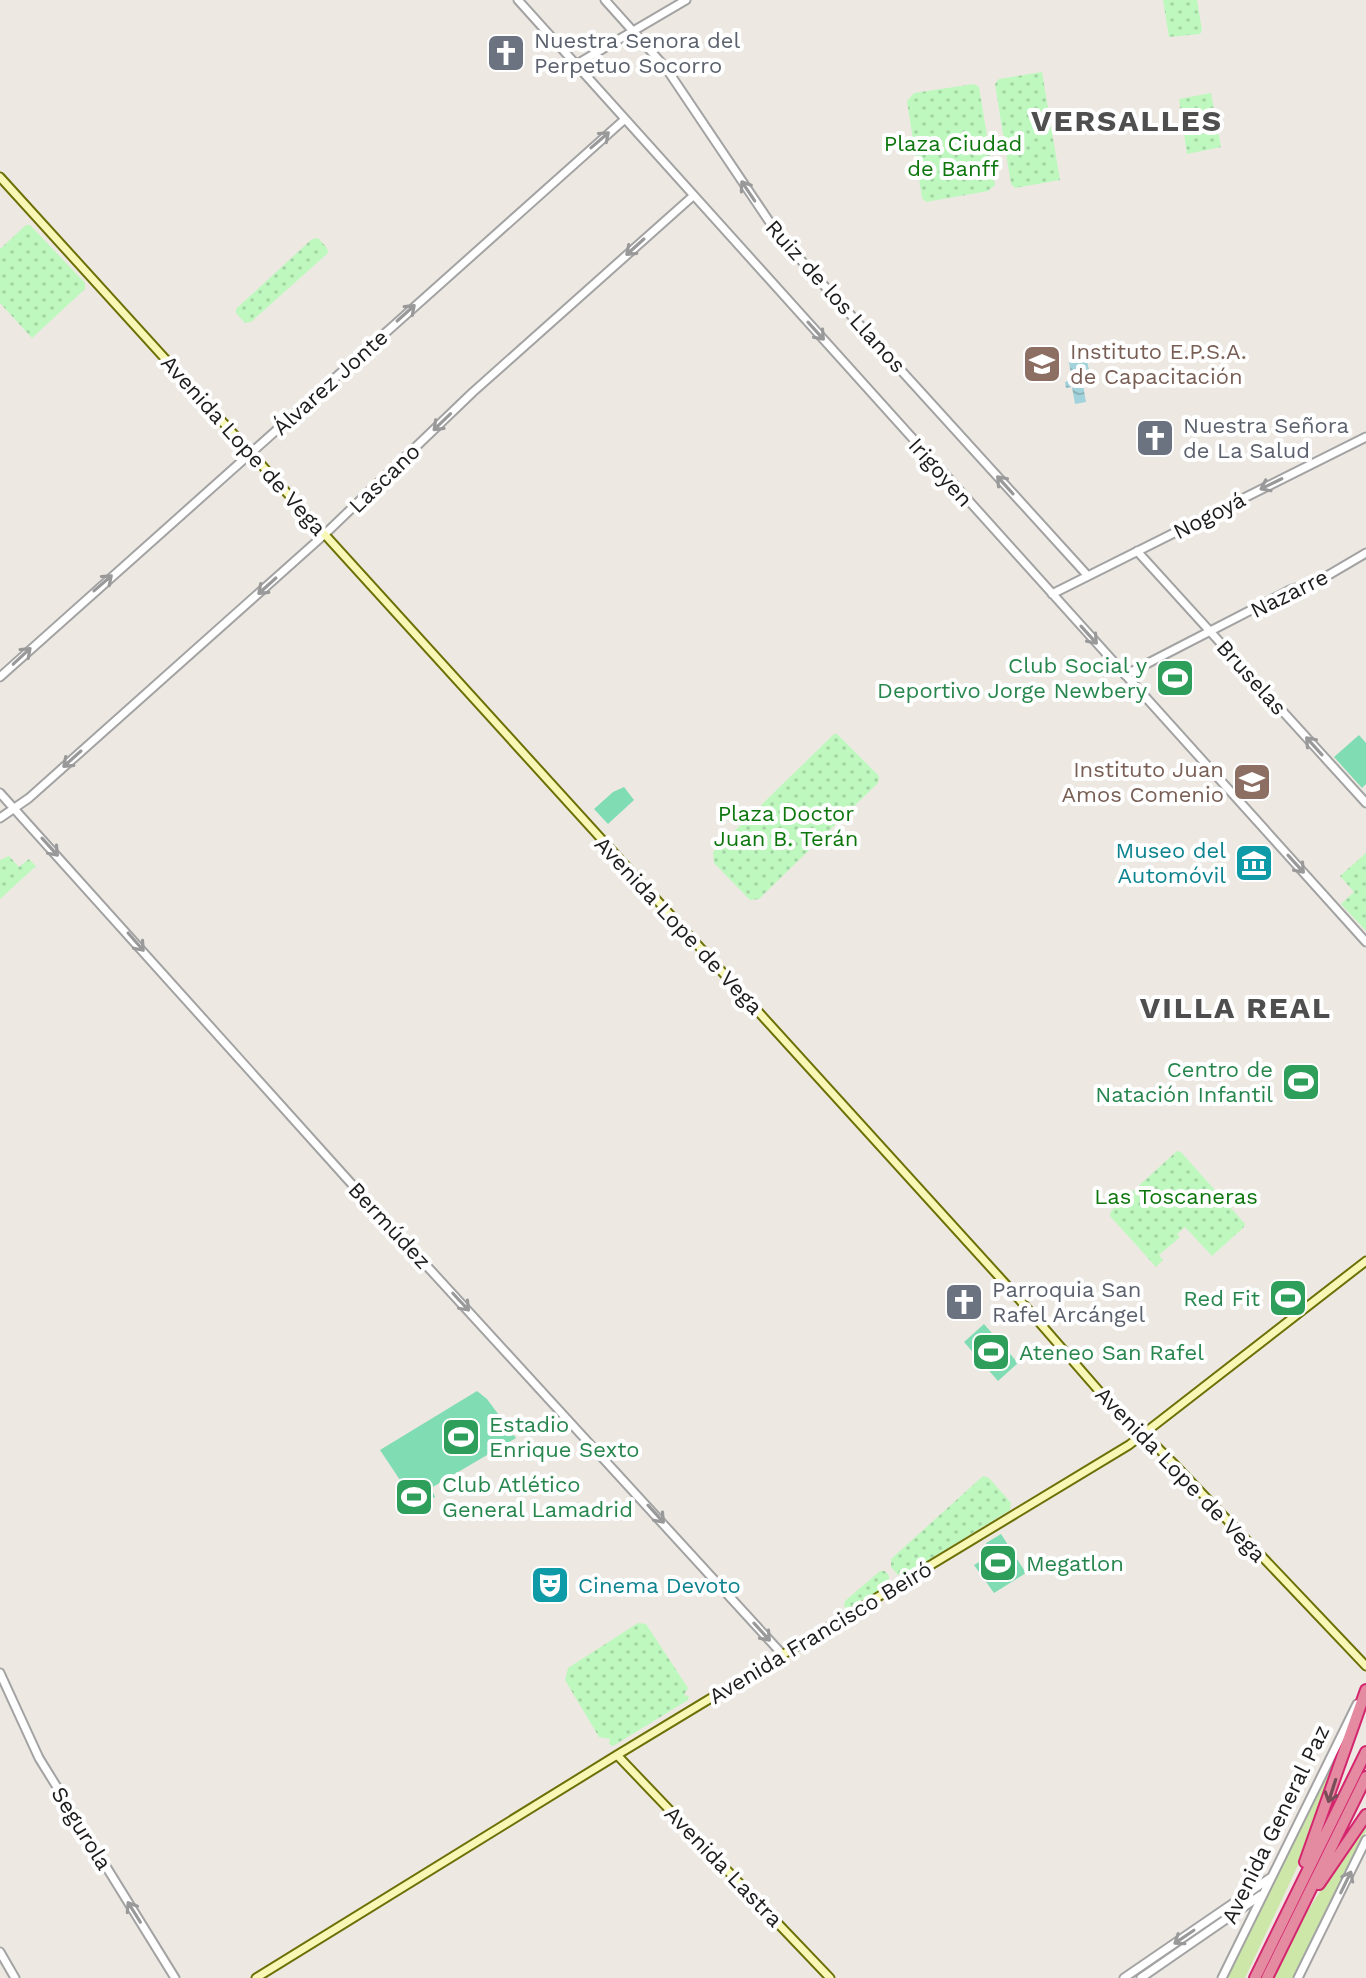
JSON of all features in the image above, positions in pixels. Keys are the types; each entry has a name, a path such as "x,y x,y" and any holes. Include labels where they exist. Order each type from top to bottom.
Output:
{"highway":[{"path":"1293,1914 1366,1690"},
{"path":"1267,1978 1366,1752"},
{"path":"1255,1978 1366,1777"},
{"path":"1293,1914 1366,1815"}],"main road":[{"name":"Avenida Lope de Vega","path":"0,177 1012,1291 1133,1430 1152,1442 1176,1466 1366,1666"},
{"name":"Avenida Francisco Beiró","path":"256,1978 1142,1436 1366,1261"},
{"name":"Avenida Lastra","path":"617,1755 830,1978"}],"street":[{"name":"Irigoyen","path":"518,0 1366,942"},
{"name":"Ruiz de los Llanos","path":"605,0 666,68 779,236 1088,576"},
{"path":"577,64 686,0"},
{"name":"Álvarez Jonte","path":"0,677 625,119"},
{"name":"Lascano","path":"0,818 15,810 325,534 473,392 693,196"},
{"name":"Nogoyá","path":"1052,594 1366,437"},
{"name":"Bruselas","path":"1137,551 1366,803"},
{"name":"Nazarre","path":"1125,675 1292,589 1315,583 1366,553"},
{"name":"Bermúdez","path":"0,793 783,1655"},
{"name":"Segurola","path":"0,1673 39,1758 175,1978"},
{"name":"Avenida General Paz","path":"1222,1978 1366,1690"},
{"path":"1298,1978 1366,1840"},
{"path":"1124,1978 1272,1877"},
{"path":"1141,1978 1264,1893"},
{"path":"0,1952 15,1978"}],"green space":[{"path":"1163,0 1197,0 1200,34 1169,37"},
{"path":"1042,72 1060,180 1015,188 1011,184 995,84 999,79"},
{"name":"Plaza Ciudad de Banff","path":"974,84 979,87 995,185 988,191 926,202 922,198 907,101 914,93"},
{"path":"1211,93 1221,147 1187,154 1179,99"},
{"path":"26,225 30,225 85,283 85,289 32,338 0,303 0,249"},
{"path":"318,238 328,253 251,322 245,323 236,309 312,239"},
{"name":"Plaza Doctor Juan B. Terán","path":"834,734 879,776 878,783 759,899 750,900 714,863 713,852"},
{"path":"1359,735 1366,743 1366,784 1362,788 1334,757"},
{"path":"624,787 634,800 608,824 594,809 613,792"},
{"path":"1366,853 1366,931 1341,904 1354,892 1340,876"},
{"path":"9,856 19,867 29,859 36,866 0,899 0,860"},
{"name":"Las Toscaneras","path":"1177,1151 1245,1224 1212,1256 1185,1227 1177,1234 1180,1237 1159,1255 1163,1260 1156,1267 1110,1216 1111,1211"},
{"name":"Ateneo San Rafel","path":"984,1324 1018,1363 998,1381 964,1342"},
{"name":"Club Atlético General Lamadrid","path":"477,1391 487,1399 516,1438 431,1488 435,1497 418,1507 380,1450"},
{"path":"983,1476 989,1478 1011,1503 1010,1510 904,1575 898,1575 891,1567 891,1559"},
{"name":"Megatlon","path":"1001,1534 1026,1573 994,1593 974,1565 993,1554 986,1543"},
{"path":"880,1571 885,1571 889,1576 889,1585 849,1608 844,1607 845,1601"},
{"path":"638,1623 646,1624 688,1688 684,1695 689,1696 688,1700 613,1746 609,1744 610,1739 599,1737 565,1680 568,1668"},
{"path":"1347,1728 1308,1844 1245,1978 1225,1978"},
{"path":"1366,1820 1366,1831 1294,1978 1273,1978 1305,1915"}],"water":[{"path":"1086,353 1090,377 1082,379 1086,402 1075,404 1072,387 1066,388 1065,382 1072,380 1068,356"}],"place":[{"name":"Nuestra Senora del Perpetuo Socorro","path":"506,53"},
{"name":"Instituto E.P.S.A. de Capacitación","path":"1042,364"},
{"name":"Nuestra Señora de La Salud","path":"1155,438"},
{"name":"Club Social y Deportivo Jorge Newbery","path":"1175,678"},
{"name":"Instituto Juan Amos Comenio","path":"1252,782"},
{"name":"Museo del Automóvil","path":"1254,863"},
{"name":"Centro de Natación Infantil","path":"1301,1082"},
{"name":"Red Fit","path":"1288,1298"},
{"name":"Parroquia San Rafel Arcángel","path":"964,1302"},
{"name":"Ateneo San Rafel","path":"991,1352"},
{"name":"Estadio Enrique Sexto","path":"461,1437"},
{"name":"Club Atlético General Lamadrid","path":"414,1497"},
{"name":"Megatlon","path":"998,1563"},
{"name":"Cinema Devoto","path":"550,1585"}],"district":[{"name":"VERSALLES","path":"1127,121"},
{"name":"VILLA REAL","path":"1236,1008"}]}
